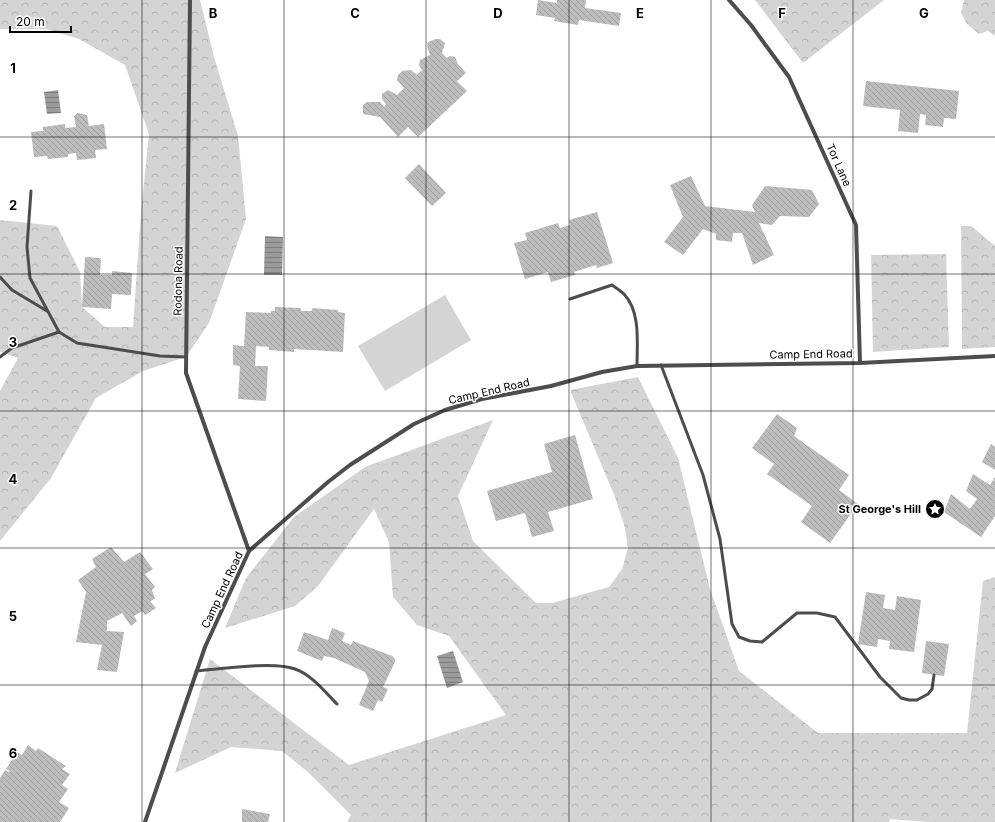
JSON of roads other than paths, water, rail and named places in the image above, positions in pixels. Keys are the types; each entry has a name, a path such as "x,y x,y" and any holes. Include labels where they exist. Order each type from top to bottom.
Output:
{"street":[{"name":"Rodona Road","path":"190,0 186,374 250,551"},
{"name":"Tor Lane","path":"729,0 751,25 789,77 856,225 860,363"},
{"name":"Camp End Road","path":"145,822 205,647 250,551 328,482 350,465 414,424 445,410 482,399 551,386 602,372 637,366 661,364 860,363 995,356"}],"lane":[{"path":"31,191 27,247 30,278 59,332 77,343 160,356 186,357"},
{"path":"0,277 12,290 49,312"},
{"path":"570,299 612,285 625,295 633,311 637,332 637,366"},
{"path":"0,357 12,348 59,332"},
{"path":"661,364 704,474 720,539 732,624 739,637 750,642 762,642 797,613 817,613 834,617 880,677 902,698 917,700 928,694 932,689 934,675"},
{"path":"196,671 263,666 294,669 310,678 338,704"}],"place":[{"name":"St George's Hill","path":"935,509"}]}
